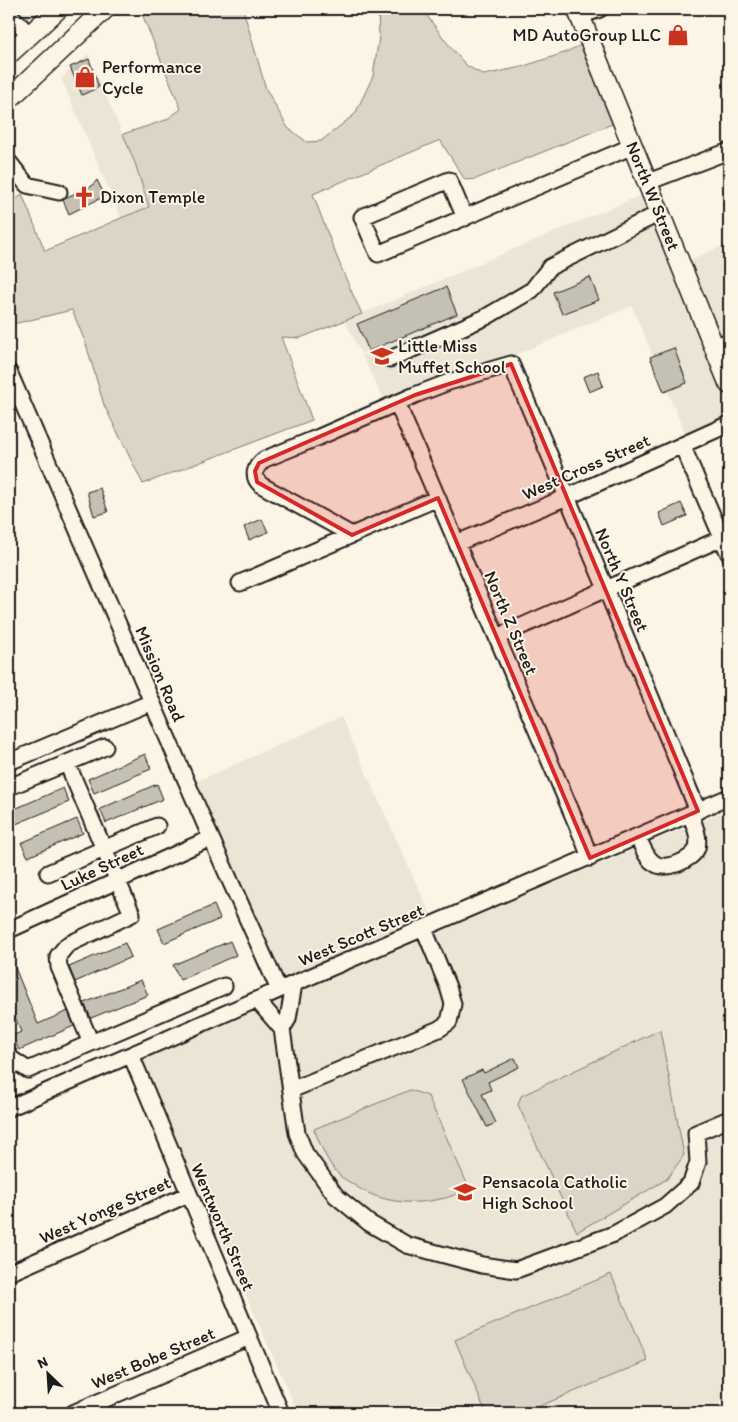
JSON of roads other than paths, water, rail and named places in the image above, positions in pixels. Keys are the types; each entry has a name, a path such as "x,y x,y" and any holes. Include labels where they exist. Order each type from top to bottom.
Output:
{"main road":[{"path":"9,54 58,9"},
{"path":"9,99 105,9"},
{"name":"North W Street","path":"578,13 660,213 722,344 729,384"}],"street":[{"path":"578,13 600,9"},
{"path":"10,11 30,35"},
{"path":"465,218 449,180 362,217 378,254 465,218 633,146"},
{"path":"648,182 729,151"},
{"path":"9,162 27,185 60,192"},
{"path":"390,359 486,317 532,290 550,267 660,213"},
{"name":"North Y Street","path":"397,403 449,382 511,364 606,589 694,812 697,847 692,856 673,865 661,867 653,863 647,856 638,837"},
{"name":"Mission Road","path":"9,372 210,838 279,990"},
{"path":"352,535 261,485 255,477 256,468 265,458 397,403"},
{"name":"North Z Street","path":"397,403 590,858"},
{"name":"West Cross Street","path":"457,543 567,497 729,424"},
{"path":"682,445 726,537 729,554"},
{"path":"240,584 438,498"},
{"path":"497,637 726,537"},
{"path":"9,762 152,702"},
{"path":"14,785 105,747"},
{"path":"67,763 132,914 67,945 58,956 59,966 91,1043"},
{"name":"West Scott Street","path":"9,1108 729,797"},
{"path":"48,873 157,826"},
{"name":"Luke Street","path":"9,930 210,838"},
{"path":"291,1090 439,1029 449,1022 454,1004 424,929"},
{"path":"282,1029 288,1019 294,984"},
{"path":"9,1055 10,1058 28,1070 224,986"},
{"path":"257,1000 282,1029 297,1133 305,1153 336,1196 369,1223 407,1245 482,1265 516,1270 614,1234 665,1206 691,1183 698,1162 696,1133 729,1119"},
{"name":"Wentworth Street","path":"131,1055 281,1413"},
{"name":"West Yonge Street","path":"9,1273 189,1194"},
{"name":"West Bobe Street","path":"73,1413 249,1337"}],"place":[{"name":"MD AutoGroup LLC","path":"678,35"},
{"name":"Performance Cycle","path":"85,77"},
{"name":"Dixon Temple","path":"84,197"},
{"name":"Little Miss Muffet School","path":"382,356"},
{"name":"Pensacola Catholic High School","path":"465,1192"}]}
